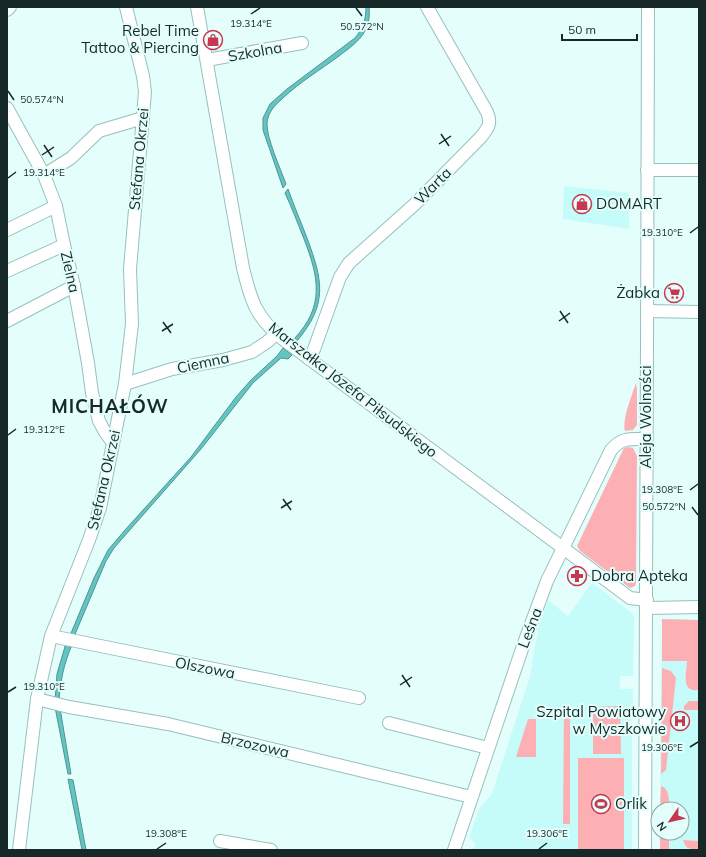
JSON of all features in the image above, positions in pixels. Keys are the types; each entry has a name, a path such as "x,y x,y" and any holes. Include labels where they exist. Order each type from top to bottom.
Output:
{"street":[{"path":"7,10 10,7"},
{"name":"Stefana Okrzei","path":"19,850 37,699 100,508 125,384 132,324 130,269 145,92 143,76 126,7"},
{"name":"Marszałka Józefa Piłsudskiego","path":"197,7 248,290 260,315 280,337 630,598 647,604 699,607"},
{"name":"Warta","path":"309,359 313,352 340,278 349,263 415,204 488,128 490,118 487,112 427,7"},
{"name":"Aleja Wolności","path":"646,850 646,311 648,7"},
{"name":"Szkolna","path":"207,60 302,43"},
{"name":"Zielna","path":"7,108 44,175 56,206 74,286 92,393 99,421 104,432 113,443"},
{"path":"44,175 71,158 99,131 143,118"},
{"path":"647,170 699,170"},
{"path":"7,230 56,206"},
{"path":"7,271 64,245"},
{"path":"7,321 74,286"},
{"path":"646,311 699,312"},
{"name":"Ciemna","path":"125,384 172,370 223,360 252,352 267,342 280,337"},
{"name":"Leśna","path":"454,850 524,643 547,581 612,450 617,443 624,440 646,439"},
{"name":"Olszowa","path":"56,638 359,698"},
{"name":"Brzozowa","path":"37,699 69,707 168,724 471,797"},
{"path":"389,723 488,748"},
{"path":"220,841 270,850"}],"shaded area":[{"path":"366,7 369,7 368,22 360,39 346,51 303,81 270,112 267,129 271,145 286,184 283,188 263,130 263,118 270,104 287,89 355,38 364,24"},
{"path":"564,186 629,193 629,229 563,219"},
{"path":"288,189 317,267 320,292 314,315 307,328 297,341 294,339 304,327 311,315 315,303 316,279 309,253 285,193"},
{"path":"283,348 292,355 288,359 281,358 253,383 201,449 114,548 106,561 73,639 69,638 94,578 108,550 191,457 236,397 251,380 277,356"},
{"path":"636,383 637,425 633,430 625,431 624,426 626,414"},
{"path":"624,448 633,448 637,456 636,583 635,586 630,588 580,551 577,546"},
{"path":"592,583 632,613 634,617 633,676 620,676 620,689 633,689 632,721 624,722 624,730 632,730 632,850 473,850 475,843 469,838 479,809 492,794 530,676 538,629 548,600 568,616"},
{"name":"Szpital Powiatowy w Myszkowie","path":"662,619 699,620 699,850 660,850 660,841 690,841 690,801 660,801"},
{"path":"662,619 699,620 699,690 691,690 687,686 687,661 662,661"},
{"path":"66,643 72,645 63,673 59,702 55,701 57,674"},
{"path":"662,668 671,671 676,678 666,770 661,774"},
{"path":"689,701 699,701 699,710 684,710 684,706"},
{"path":"564,706 570,706 570,824 563,824"},
{"path":"620,706 621,754 593,754 593,707"},
{"path":"55,707 60,708 71,774 68,774"},
{"path":"528,719 536,719 536,757 516,757"},
{"name":"Orlik","path":"578,758 624,758 624,850 578,850"},
{"path":"68,779 73,780 86,850 82,850"},
{"path":"661,786 666,790 669,801 660,801"},
{"path":"660,841 669,841 669,850 660,850"},
{"path":"684,841 699,841 699,849 693,849 686,846"}],"place":[{"name":"Rebel Time Tattoo & Piercing","path":"213,40"},
{"name":"DOMART","path":"582,204"},
{"name":"Żabka","path":"674,293"},
{"name":"Dobra Apteka","path":"577,576"},
{"name":"Szpital Powiatowy w Myszkowie","path":"680,721"},
{"name":"Orlik","path":"601,804"}],"district":[{"name":"MICHAŁÓW","path":"110,406"}]}
